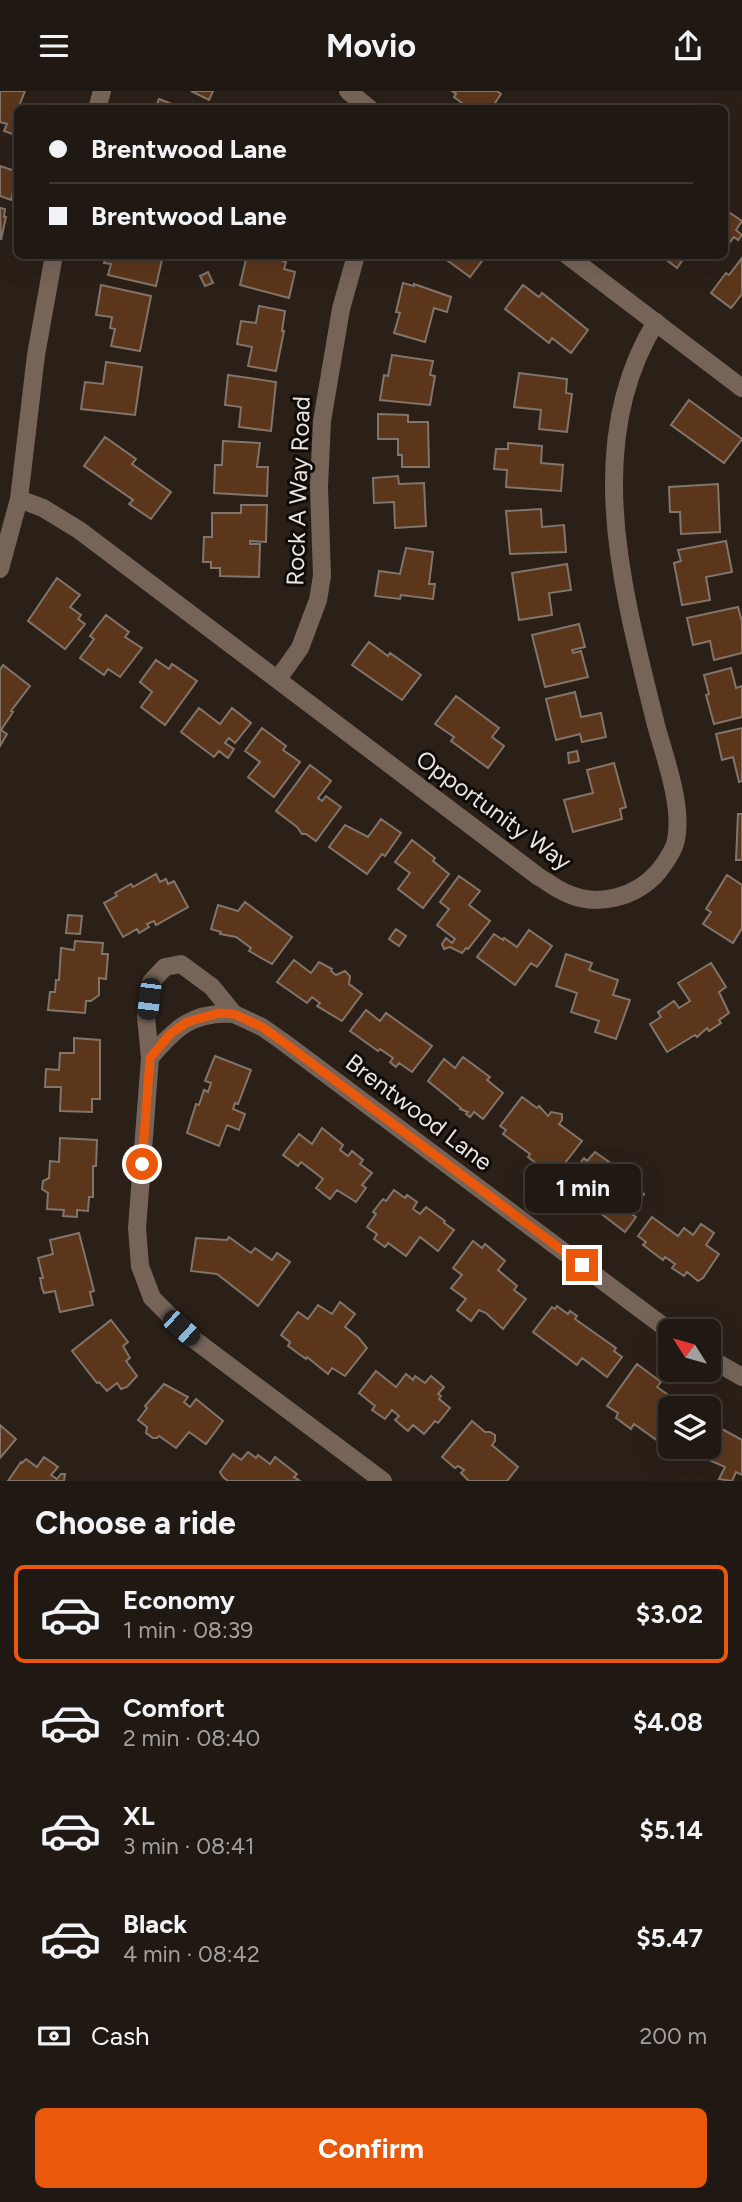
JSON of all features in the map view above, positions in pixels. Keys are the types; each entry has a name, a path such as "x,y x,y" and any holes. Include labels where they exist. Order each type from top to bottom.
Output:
{"street":[{"path":"348,91 365,105"},
{"path":"0,569 19,499 36,355 53,259"},
{"name":"Rock A Way Road","path":"278,679 300,648 318,600 322,576 319,487 322,421 341,309 355,259"},
{"path":"572,259 742,388"},
{"name":"Opportunity Way","path":"19,499 43,508 79,530 539,877 568,894 601,899 622,897 651,880 665,863 676,841 677,817 672,788 632,626 617,547 614,493 623,397 641,345 656,322"},
{"name":"Brentwood Lane","path":"383,1481 192,1338 152,1298 140,1266 137,1228 150,1058 146,1017 150,982 164,967 181,964 194,972 212,987 234,1014 262,1027 282,1041 658,1322"},
{"path":"150,1058 170,1034 187,1022 219,1013 234,1014"},
{"path":"721,1365 742,1377"}],"building":[{"path":"0,91 25,91 20,105 14,105 14,135 4,131 7,124 0,122"},
{"path":"191,91 213,91 209,100"},
{"path":"452,91 497,91 501,94 494,105 465,105 454,97 456,94"},
{"path":"159,99 174,105 157,105"},
{"path":"0,166 14,171 14,188 11,200 0,196"},
{"path":"0,208 5,209 6,217 1,240"},
{"path":"728,212 742,221 736,230 742,235 738,240 734,237 728,245"},
{"path":"742,258 742,294 731,308 711,293"},
{"path":"105,259 162,259 156,286 108,275 111,264 104,263"},
{"path":"246,259 283,259 286,262 284,269 295,272 289,298 240,285"},
{"path":"445,259 484,259 470,277"},
{"path":"665,259 683,259 677,268"},
{"path":"208,272 213,283 205,286 200,276"},
{"path":"403,283 414,284 451,297 447,312 434,308 425,342 394,333 400,313 396,312"},
{"path":"101,285 151,296 140,351 111,346 115,329 110,328 112,317 96,315"},
{"path":"523,285 539,297 542,293 588,330 571,353 552,338 549,343 505,309"},
{"path":"259,306 285,311 276,371 248,366 252,347 237,344 241,321 256,323"},
{"path":"392,355 433,361 430,375 435,376 430,405 380,400 384,375 388,376"},
{"path":"106,362 142,367 135,415 81,409 85,382 103,384"},
{"path":"519,373 567,379 566,393 572,394 567,432 539,429 541,410 514,407"},
{"path":"228,375 276,382 271,431 239,427 241,407 225,405"},
{"path":"689,400 742,439 724,463 671,425"},
{"path":"378,414 408,415 408,422 428,422 429,467 402,467 402,455 398,455 398,439 378,439"},
{"path":"105,437 136,459 132,464 171,492 151,519 129,504 133,500 84,466"},
{"path":"223,441 260,443 257,467 268,467 267,496 214,493 215,465 222,465"},
{"path":"508,443 542,446 541,463 563,465 561,491 506,487 507,470 494,469 496,449 508,449"},
{"path":"398,476 399,484 424,483 426,526 395,528 394,502 374,503 373,478"},
{"path":"718,484 720,532 681,534 680,512 670,512 669,487"},
{"path":"241,505 267,505 266,542 250,541 250,544 260,544 259,577 220,576 220,568 211,568 211,562 203,562 204,537 212,537 212,513 241,513"},
{"path":"541,509 542,527 564,525 566,552 510,554 506,511"},
{"path":"726,541 732,572 706,577 710,600 682,605 674,563 681,561 678,550"},
{"path":"406,548 433,552 429,584 435,584 433,599 401,595 400,599 375,596 379,571 400,574"},
{"path":"567,564 571,590 549,593 552,615 519,620 512,573"},
{"path":"57,578 80,595 70,607 81,615 78,619 85,624 65,649 28,621"},
{"path":"738,607 742,622 742,653 714,660 710,641 693,645 687,618"},
{"path":"106,615 129,632 125,637 142,648 120,677 108,669 104,675 80,658 94,639 90,636"},
{"path":"579,624 585,647 572,650 573,653 581,651 588,677 545,687 532,635"},
{"path":"369,642 421,675 402,700 352,665"},
{"path":"156,660 169,669 172,664 197,681 165,725 141,707 152,692 140,682"},
{"path":"3,665 30,686 11,711 13,712 1,730 7,734 0,746 0,670"},
{"path":"731,668 736,688 742,686 742,717 714,724 704,675"},
{"path":"575,692 581,717 601,713 606,737 582,742 580,734 556,740 546,699"},
{"path":"456,696 499,728 492,737 504,746 488,768 451,741 454,737 435,724"},
{"path":"199,708 220,724 232,708 251,723 235,743 229,738 225,743 234,749 228,758 219,751 214,757 181,732"},
{"path":"262,728 286,746 283,750 300,762 274,797 248,777 260,762 245,751"},
{"path":"742,728 742,781 739,782 733,757 722,760 716,734"},
{"path":"577,751 579,761 569,763 568,753"},
{"path":"614,763 626,807 620,809 622,819 573,832 564,800 593,793 587,770"},
{"path":"310,765 331,781 318,798 322,801 326,796 341,807 316,841 302,834 276,811"},
{"path":"738,814 742,814 742,860 736,860"},
{"path":"381,819 401,833 385,856 382,854 367,874 329,847 345,825 368,837"},
{"path":"412,840 435,858 433,861 449,874 423,908 398,889 410,873 395,862"},
{"path":"156,874 160,882 166,879 168,884 174,881 188,907 156,925 154,921 147,924 149,927 139,933 137,929 123,937 104,903 131,884 133,887"},
{"path":"727,875 742,885 742,928 733,943 703,924 711,912 706,909"},
{"path":"459,876 480,891 469,905 490,921 462,953 450,947 444,949 442,944 446,938 452,943 455,939 437,925 449,909 440,902"},
{"path":"245,902 292,937 272,964 249,951 251,948 236,937 211,929 218,905 238,911"},
{"path":"68,915 82,916 80,934 66,933"},
{"path":"396,929 406,936 399,946 389,939"},
{"path":"529,930 552,946 537,967 531,963 515,985 477,957 494,934 517,947"},
{"path":"75,941 103,943 102,954 108,954 106,979 99,978 99,995 86,1001 85,1013 48,1010 50,992 55,992 56,980 59,980 61,948 74,950"},
{"path":"566,954 592,963 589,970 618,980 613,995 630,1000 616,1039 595,1032 599,1021 571,1012 577,993 556,986"},
{"path":"294,960 311,973 319,962 332,969 336,975 345,971 350,976 349,984 362,994 342,1021 317,1006 320,1003 312,997 307,1003 277,982"},
{"path":"711,963 726,987 719,992 729,1013 709,1031 707,1028 697,1037 695,1035 667,1052 650,1024 661,1017 658,1012 674,1001 679,1008 690,1001 678,983"},
{"path":"366,1010 380,1021 386,1013 432,1046 412,1072 399,1063 396,1067 390,1062 393,1058 350,1031"},
{"path":"74,1038 100,1040 100,1099 92,1099 92,1112 60,1111 61,1087 45,1087 46,1069 59,1070 60,1053 74,1053"},
{"path":"215,1056 251,1070 238,1104 235,1103 233,1109 245,1114 239,1130 227,1125 219,1146 187,1133 196,1104 199,1105 204,1090 208,1092 211,1083 205,1081"},
{"path":"463,1057 490,1077 487,1080 503,1093 483,1119 474,1112 470,1117 466,1114 468,1112 460,1109 428,1081 444,1059 455,1068"},
{"path":"522,1097 537,1108 539,1106 548,1116 551,1112 562,1114 559,1124 582,1141 557,1173 549,1167 546,1171 528,1157 530,1154 503,1134 506,1130 500,1126"},
{"path":"322,1128 343,1145 340,1150 348,1156 352,1151 363,1160 360,1164 372,1173 362,1185 366,1188 356,1202 337,1190 330,1199 316,1188 323,1179 301,1162 298,1166 283,1155 299,1134 312,1144"},
{"path":"60,1138 97,1140 96,1166 93,1166 93,1197 89,1197 88,1211 77,1210 77,1217 63,1216 64,1210 47,1209 48,1193 42,1189 43,1181 49,1178 50,1161 59,1162"},
{"path":"595,1152 612,1164 609,1168 644,1194 630,1213 636,1217 625,1232 564,1185 584,1158 587,1161"},
{"path":"394,1190 417,1202 413,1209 420,1214 426,1207 454,1230 438,1251 420,1237 406,1256 388,1243 385,1247 374,1239 377,1234 367,1227 376,1214 373,1212"},
{"path":"652,1217 678,1236 684,1228 693,1235 701,1224 714,1233 706,1245 719,1254 703,1278 698,1281 687,1272 684,1276 672,1268 675,1264 665,1257 663,1260 643,1245 646,1242 638,1236"},
{"path":"79,1233 94,1291 90,1292 93,1305 60,1312 55,1291 44,1293 38,1258 53,1254 50,1240"},
{"path":"229,1237 251,1253 255,1248 272,1260 277,1253 290,1262 258,1306 217,1274 191,1271 196,1238 227,1240"},
{"path":"473,1241 482,1248 485,1244 505,1261 498,1270 517,1286 514,1290 526,1299 503,1329 479,1310 471,1321 457,1310 466,1299 451,1288 462,1275 453,1268"},
{"path":"340,1302 355,1314 345,1327 367,1348 345,1376 332,1368 328,1374 288,1346 290,1342 281,1335 298,1312 308,1319 318,1305 332,1314"},
{"path":"557,1306 568,1314 570,1311 577,1316 575,1319 616,1348 614,1351 622,1357 607,1377 582,1358 577,1365 533,1332 552,1307 555,1309"},
{"path":"111,1320 128,1342 123,1346 130,1358 126,1361 137,1376 127,1387 121,1389 117,1383 107,1391 97,1383 72,1351"},
{"path":"637,1364 658,1380 660,1383 657,1387 670,1396 658,1396 658,1441 634,1424 631,1429 616,1418 618,1413 607,1406"},
{"path":"376,1371 396,1387 406,1374 413,1380 415,1376 425,1383 431,1376 444,1387 438,1394 441,1396 439,1399 450,1408 438,1423 435,1421 424,1434 413,1425 408,1431 395,1420 399,1416 392,1410 385,1419 372,1410 375,1406 359,1393"},
{"path":"164,1384 188,1397 184,1402 190,1407 196,1399 223,1421 206,1444 189,1432 176,1448 159,1436 153,1438 146,1433 147,1427 138,1420 147,1408 145,1406"},
{"path":"472,1421 485,1432 495,1435 492,1445 518,1467 507,1481 469,1481 461,1473 464,1470 458,1466 455,1468 442,1457"},
{"path":"0,1425 16,1439 0,1458"},
{"path":"722,1429 742,1440 742,1475 736,1472 732,1481 719,1479 725,1467 707,1459 721,1459"},
{"path":"248,1452 256,1458 258,1455 270,1464 275,1457 297,1474 294,1477 300,1481 228,1481 223,1477 220,1472 233,1454 241,1460"},
{"path":"44,1457 58,1467 51,1475 57,1479 61,1474 65,1474 64,1481 8,1481 21,1462 26,1459 37,1467"}],"route":[{"path":"142,1164 150,1058 170,1034 187,1022 219,1013 234,1014 262,1027 282,1041 582,1265"}]}
